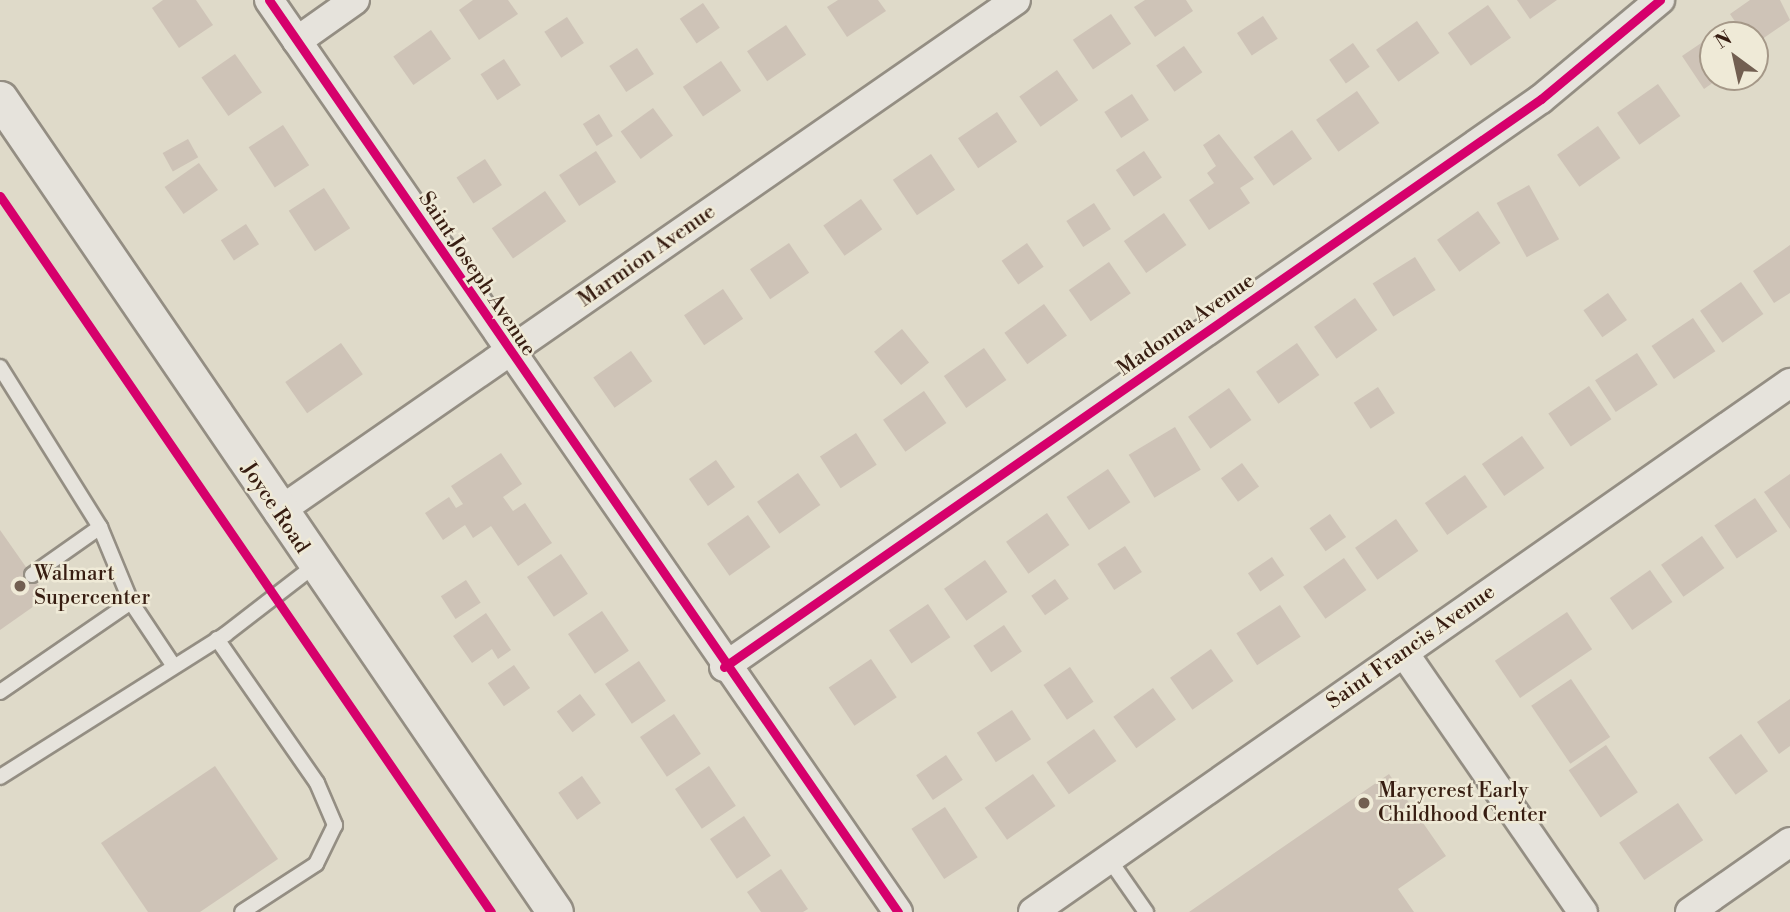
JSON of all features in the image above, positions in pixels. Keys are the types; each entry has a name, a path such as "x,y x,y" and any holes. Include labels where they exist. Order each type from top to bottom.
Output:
{"street":[{"name":"Saint Joseph Avenue","path":"269,0 724,667 898,912"},
{"path":"297,41 355,0"},
{"name":"Marmion Avenue","path":"278,512 1016,0"},
{"name":"Madonna Avenue","path":"724,667 1541,99 1660,0"},
{"name":"Joyce Road","path":"0,99 314,566 555,912"},
{"name":"Saint Francis Avenue","path":"1033,912 1790,383"},
{"path":"1404,653 1583,912"},
{"path":"1690,912 1790,842"}],"lane":[{"path":"1,375 100,527 131,603 173,665"},
{"path":"32,575 100,527"},
{"path":"0,777 217,639 314,566"},
{"path":"0,692 131,603"},
{"path":"217,639 317,783 335,825 316,864 242,912"},
{"path":"1109,859 1146,912"}],"building":[{"path":"163,0 196,0 213,25 179,48 152,8"},
{"path":"473,0 508,0 518,14 479,40 459,10"},
{"path":"838,0 878,0 886,11 847,37 827,7"},
{"path":"1145,0 1186,0 1193,11 1155,37 1134,7"},
{"path":"1517,0 1557,0 1530,19"},
{"path":"1750,0 1780,0 1790,20 1769,34 1769,21 1735,21 1730,14"},
{"path":"703,3 720,28 697,44 680,19"},
{"path":"1488,5 1511,38 1471,66 1448,33"},
{"path":"1111,14 1131,44 1093,70 1073,40"},
{"path":"1263,16 1278,39 1252,56 1237,33"},
{"path":"567,17 584,43 561,58 544,32"},
{"path":"1417,21 1439,53 1398,82 1376,50"},
{"path":"786,25 806,55 767,81 747,51"},
{"path":"431,30 451,59 413,85 393,56"},
{"path":"1353,43 1370,67 1346,83 1329,60"},
{"path":"1699,44 1699,82 1682,56"},
{"path":"1184,46 1202,72 1175,92 1156,66"},
{"path":"637,48 654,74 626,92 609,66"},
{"path":"235,54 262,93 228,116 201,78"},
{"path":"504,59 521,85 497,100 481,74"},
{"path":"721,61 741,91 703,117 683,87"},
{"path":"1057,70 1078,100 1041,127 1019,96"},
{"path":"1658,84 1680,116 1639,145 1617,113"},
{"path":"1357,91 1379,123 1338,152 1316,120"},
{"path":"1132,94 1149,120 1121,138 1104,112"},
{"path":"653,108 673,136 641,159 621,132"},
{"path":"997,112 1017,142 978,168 958,138"},
{"path":"599,114 613,136 597,146 583,124"},
{"path":"283,125 309,165 275,188 249,147"},
{"path":"1598,126 1620,158 1579,187 1557,155"},
{"path":"1292,130 1312,159 1274,186 1253,157"},
{"path":"1219,134 1254,179 1240,188 1250,203 1209,230 1189,200 1214,183 1207,173 1216,166 1203,145"},
{"path":"188,139 198,157 173,171 163,153"},
{"path":"596,151 616,182 579,206 559,175"},
{"path":"1144,151 1162,178 1134,197 1116,170"},
{"path":"931,154 955,190 917,215 893,180"},
{"path":"485,159 502,185 473,204 456,178"},
{"path":"199,163 218,190 184,214 165,187"},
{"path":"1529,185 1559,239 1527,257 1497,203"},
{"path":"324,188 350,228 315,251 289,211"},
{"path":"545,191 566,221 513,259 492,228"},
{"path":"861,199 882,229 845,256 823,225"},
{"path":"1094,203 1111,229 1083,247 1066,221"},
{"path":"1478,211 1500,243 1459,272 1437,240"},
{"path":"1164,213 1186,245 1146,273 1124,241"},
{"path":"246,224 259,244 234,260 221,240"},
{"path":"789,243 809,273 770,299 750,269"},
{"path":"1027,243 1044,267 1018,285 1002,261"},
{"path":"1790,245 1790,293 1774,303 1753,271"},
{"path":"1415,257 1436,290 1393,317 1373,283"},
{"path":"1109,262 1131,293 1091,321 1069,290"},
{"path":"1741,282 1763,314 1722,343 1700,311"},
{"path":"723,289 743,319 704,345 684,315"},
{"path":"1608,293 1627,320 1602,337 1583,310"},
{"path":"1355,298 1377,330 1336,359 1314,327"},
{"path":"1044,304 1067,336 1027,364 1004,333"},
{"path":"1693,318 1715,351 1674,379 1652,346"},
{"path":"902,329 929,362 901,385 874,352"},
{"path":"341,343 363,374 307,413 285,382"},
{"path":"1297,343 1319,375 1278,404 1256,372"},
{"path":"984,348 1006,380 966,408 944,376"},
{"path":"631,351 652,381 615,408 593,377"},
{"path":"1637,353 1658,385 1616,412 1595,380"},
{"path":"1589,386 1611,419 1571,447 1548,413"},
{"path":"1378,387 1395,413 1371,429 1354,403"},
{"path":"1229,388 1251,420 1210,449 1188,417"},
{"path":"924,391 946,423 905,452 883,420"},
{"path":"1175,427 1201,470 1154,498 1129,455"},
{"path":"856,433 877,465 841,488 820,456"},
{"path":"1522,436 1544,468 1504,496 1482,464"},
{"path":"501,453 522,484 503,497 513,511 525,503 552,543 518,566 491,526 473,538 465,525 443,540 425,513 449,497 456,508 463,504 451,486"},
{"path":"716,460 735,487 708,506 689,479"},
{"path":"1242,463 1259,486 1238,502 1221,478"},
{"path":"1108,469 1130,502 1089,530 1067,497"},
{"path":"798,473 820,505 779,534 757,502"},
{"path":"1790,474 1790,529 1764,492"},
{"path":"1465,475 1487,507 1447,535 1425,503"},
{"path":"1755,498 1777,531 1737,559 1714,525"},
{"path":"1047,513 1069,545 1028,574 1006,542"},
{"path":"1330,514 1346,537 1326,551 1310,528"},
{"path":"748,515 770,547 729,576 707,544"},
{"path":"1396,519 1418,551 1377,580 1355,548"},
{"name":"Walmart Supercenter","path":"0,530 47,597 0,630"},
{"path":"1702,536 1724,568 1683,597 1661,565"},
{"path":"1125,546 1142,572 1114,590 1097,564"},
{"path":"561,554 588,594 554,617 527,577"},
{"path":"1272,557 1284,575 1260,591 1248,573"},
{"path":"1344,558 1366,590 1325,619 1303,587"},
{"path":"985,560 1007,592 966,621 944,589"},
{"path":"1650,570 1672,602 1632,630 1610,598"},
{"path":"1055,579 1069,599 1045,615 1031,596"},
{"path":"466,580 481,603 456,619 441,596"},
{"path":"928,604 950,637 911,663 889,630"},
{"path":"1280,605 1301,637 1257,665 1236,633"},
{"path":"602,611 629,651 595,674 568,634"},
{"path":"1567,612 1592,649 1520,698 1495,661"},
{"path":"486,613 511,650 498,659 492,649 472,663 453,636"},
{"path":"1004,625 1022,652 991,672 973,646"},
{"path":"1211,649 1233,681 1192,710 1170,678"},
{"path":"871,659 897,697 854,726 829,688"},
{"path":"639,661 666,701 632,724 605,684"},
{"path":"514,665 530,688 504,706 488,683"},
{"path":"1070,667 1093,702 1067,720 1043,685"},
{"path":"1571,679 1610,737 1570,764 1531,706"},
{"path":"1153,688 1176,720 1136,748 1113,717"},
{"path":"580,694 596,715 572,732 557,711"},
{"path":"1790,699 1790,746 1779,754 1757,722"},
{"path":"1012,710 1031,739 996,762 977,733"},
{"path":"674,714 701,754 667,777 640,737"},
{"path":"1094,729 1116,761 1069,794 1046,762"},
{"path":"1741,734 1768,771 1736,795 1709,758"},
{"path":"1606,745 1638,792 1601,817 1569,770"},
{"path":"946,755 963,780 933,800 916,775"},
{"path":"215,766 278,859 200,912 148,912 101,843"},
{"path":"709,766 736,806 702,829 675,789"},
{"path":"1033,774 1055,806 1007,840 985,808"},
{"path":"1389,774 1446,856 1398,889 1414,912 1189,912"},
{"path":"582,776 601,803 577,820 558,793"},
{"path":"1678,803 1703,840 1644,880 1619,843"},
{"path":"945,807 978,857 944,879 911,829"},
{"path":"744,816 771,856 737,879 710,839"},
{"path":"781,869 808,909 803,912 761,912 747,892"}],"cycle path":[{"path":"269,0 898,912"},
{"path":"724,667 1541,99 1660,0"},
{"path":"0,196 491,912"}],"place":[{"name":"Walmart Supercenter","path":"20,586"},
{"name":"Marycrest Early Childhood Center","path":"1364,803"}]}
